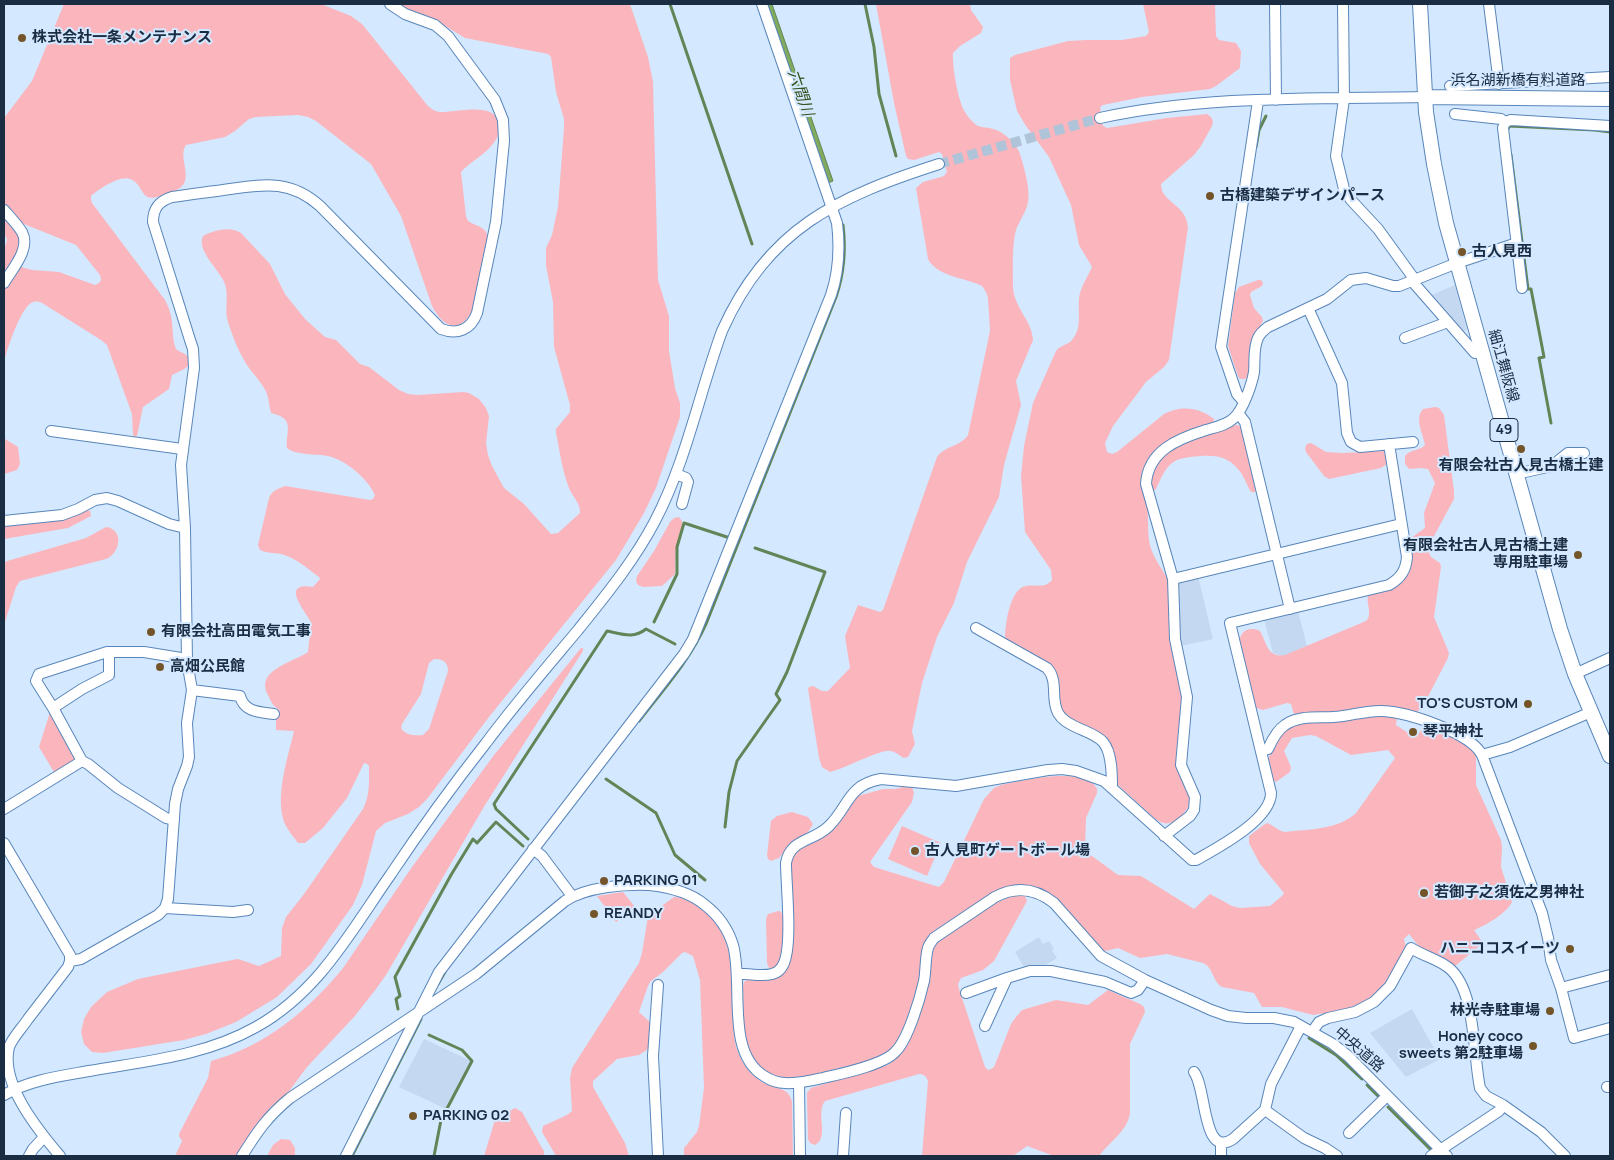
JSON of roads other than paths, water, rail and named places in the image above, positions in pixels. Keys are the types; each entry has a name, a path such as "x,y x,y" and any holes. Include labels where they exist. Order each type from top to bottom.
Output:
{"main road":[{"name":"細江舞阪線","path":"1420,4 1425,97 1436,172 1456,263 1560,629 1575,674 1610,756"},
{"name":"浜名湖新橋有料道路","path":"1425,97 1610,98"}],"street":[{"path":"70,961 81,959 158,915 165,908 168,899 177,796 188,762 187,723 192,690 187,659 185,528 181,475 182,449 194,359 190,340 153,222 156,208 165,199 258,185 280,185 292,188 312,198 441,330 456,332 469,326 477,313 496,222 504,142 503,120 496,100 448,36 435,25 405,14 390,4"},
{"path":"346,1156 439,972 684,654 698,630 835,285 839,248 837,223 762,4"},
{"path":"1275,4 1276,100"},
{"path":"1343,4 1344,99 1336,156 1344,189 1351,200 1378,229 1414,280 1474,353 1482,352"},
{"path":"1489,4 1499,84"},
{"path":"1450,86 1610,77"},
{"path":"1100,118 1166,106 1211,102 1425,97"},
{"path":"1244,402 1237,394 1221,347 1258,101"},
{"path":"1455,114 1501,119 1505,122"},
{"path":"1505,122 1511,120 1610,126"},
{"path":"1505,122 1503,128 1522,288"},
{"path":"8,1093 65,1075 164,1058 211,1047 257,1027 298,997 332,960 401,859 494,732 627,568 656,519 676,474 719,338 742,292 763,263 803,225 832,207 885,183 939,164"},
{"path":"4,210 22,232 25,242 22,253 4,282"},
{"path":"1164,836 1190,816 1196,804 1196,797 1180,765 1187,698 1175,639 1173,579 1146,484 1146,475 1150,465 1155,457 1175,442 1230,422 1238,413 1253,378 1257,338 1268,327 1327,299 1344,284 1358,278 1366,278 1399,286 1456,263 1516,243"},
{"path":"1308,308 1342,383 1348,438 1360,447 1413,442"},
{"path":"1405,338 1448,322"},
{"path":"1238,413 1245,422 1290,609"},
{"path":"51,430 182,449"},
{"path":"737,974 772,974 783,966 786,959 788,930 787,856 796,845 816,836 828,827 863,784 881,779 956,786 1062,769 1090,775 1104,781 1188,858 1196,860 1229,842 1245,830 1266,810 1272,793 1230,623 1395,582 1406,564 1402,524 1389,444"},
{"path":"1516,474 1552,466 1568,453 1584,453"},
{"path":"676,474 686,478 688,482 682,504"},
{"path":"4,521 62,515 95,500 107,498 169,524 185,528"},
{"path":"1173,579 1402,524"},
{"path":"976,628 1047,668 1053,678 1054,702 1059,715 1069,724 1100,739 1107,747 1111,766 1112,787"},
{"path":"174,820 166,818 124,792 82,761 53,708 37,685 36,677 39,674 109,652 144,652 187,659"},
{"path":"53,708 82,688 109,675 109,652"},
{"path":"1575,674 1610,658"},
{"path":"192,690 240,696 244,706 248,709 274,714"},
{"path":"1261,751 1268,749 1278,731 1295,720 1383,711 1402,713 1446,728 1474,745 1482,755 1542,913 1551,960 1561,988 1574,1038 1610,1028"},
{"path":"1482,755 1505,749 1592,712"},
{"path":"4,809 82,761"},
{"path":"4,844 70,955 68,967 8,1048 5,1066 8,1093 60,1156"},
{"path":"242,1156 261,1126 274,1111 290,1098 476,974 572,896 542,856 533,849"},
{"name":"中央道路","path":"572,896 616,886 652,885 669,889 700,901 712,910 727,932 732,945 737,974 742,1049 749,1062 758,1072 770,1080 784,1084 825,1078 885,1060 896,1052 903,1042 917,1002 924,981 928,948 934,938 1004,892 1026,889 1046,897 1054,904 1101,956 1145,980 1228,1016 1279,1019 1300,1026 1341,1050 1444,1153"},
{"path":"165,908 233,912 248,910"},
{"path":"1312,1032 1319,1022 1355,1012 1374,1002 1390,986 1411,948 1422,955 1442,963 1457,977 1468,1001 1480,1088 1486,1096 1503,1105 1541,1132 1566,1156"},
{"path":"966,992 1030,971 1051,971 1105,982 1131,993 1138,990 1145,980"},
{"path":"1561,988 1610,975"},
{"path":"985,1026 1007,978"},
{"path":"658,985 653,1056 658,1156"},
{"path":"1194,1072 1201,1087 1210,1132 1216,1140 1221,1143 1228,1143 1265,1110 1271,1084 1300,1026"},
{"path":"799,1083 800,1156"},
{"path":"1349,1133 1387,1096"},
{"path":"1431,1156 1444,1153 1499,1111 1503,1105"},
{"path":"1265,1110 1304,1138 1337,1156"},
{"path":"843,1156 846,1114"},
{"path":"29,1156 44,1138"},
{"path":"1221,1143 1221,1156"}],"water":[{"name":"六間川","path":"766,4 772,4 833,181 828,183"}],"waterway":[{"path":"670,4 752,244"},
{"path":"865,4 874,47 879,94 896,156"},
{"path":"1256,147 1259,130 1266,116"},
{"path":"1508,129 1509,126 1610,132"},
{"path":"1511,155 1528,289 1531,289 1544,357 1539,358 1551,423"},
{"path":"639,721 684,662 706,624 836,297 844,262 843,225"},
{"path":"654,622 677,574 677,547 684,523 730,538"},
{"path":"725,827 729,792 737,761 780,700 776,694 787,672 825,572 755,548"},
{"path":"528,839 496,809 494,804 607,631 632,635 646,629 675,644"},
{"path":"606,779 656,813 675,855 705,880"},
{"path":"398,1009 396,999 400,996 395,977 473,839 477,843 496,822 523,846"},
{"path":"438,984 445,972"},
{"path":"352,1156 421,1019"},
{"path":"429,1035 462,1050 472,1061 441,1120 434,1156"},
{"path":"1309,1038 1336,1055 1362,1079"},
{"path":"1367,1085 1380,1098"},
{"path":"1388,1107 1431,1150"}],"tunnel":[{"path":"939,164 1100,118"}],"place":[{"name":"株式会社一条メンテナンス","path":"22,38"},
{"name":"古橋建築デザインパース","path":"1210,196"},
{"name":"古人見西","path":"1462,252"},
{"name":"有限会社古人見古橋土建","path":"1521,449"},
{"name":"有限会社古人見古橋土建 専用駐車場","path":"1578,555"},
{"name":"有限会社高田電気工事","path":"151,632"},
{"name":"高畑公民館","path":"160,667"},
{"name":"TO'S CUSTOM","path":"1528,704"},
{"name":"琴平神社","path":"1413,732"},
{"name":"古人見町ゲートボール場","path":"915,851"},
{"name":"PARKING 01","path":"604,881"},
{"name":"若御子之須佐之男神社","path":"1424,893"},
{"name":"REANDY","path":"594,914"},
{"name":"ハニココスイーツ","path":"1570,949"},
{"name":"林光寺駐車場","path":"1550,1011"},
{"name":"Honey coco sweets 第2駐車場","path":"1533,1046"},
{"name":"PARKING 02","path":"413,1116"}]}
